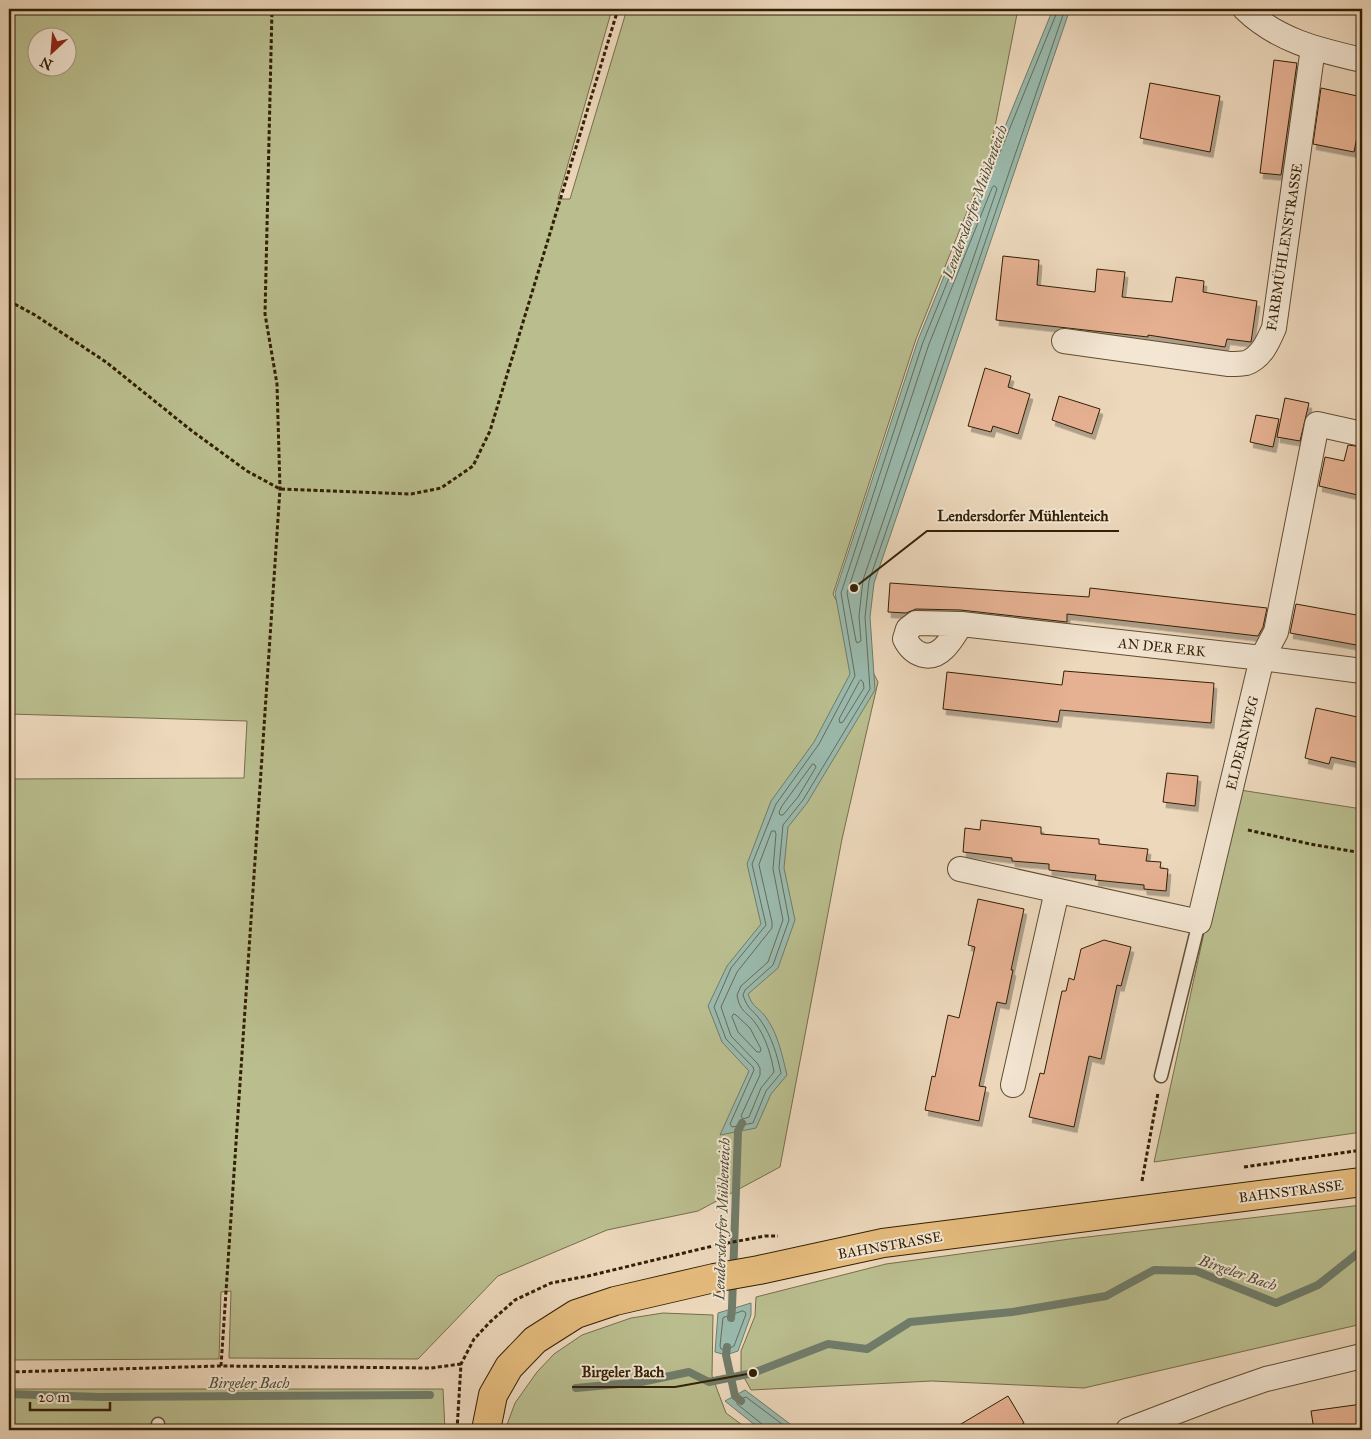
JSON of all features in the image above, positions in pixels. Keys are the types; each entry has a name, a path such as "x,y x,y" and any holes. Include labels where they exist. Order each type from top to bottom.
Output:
{"main road":[{"name":"BAHNSTRASSE","path":"486,1430 493,1395 508,1367 535,1340 576,1314 615,1301 714,1278 883,1243 1362,1182"}],"street":[{"path":"1245,9 1283,36 1313,48 1362,60"},
{"name":"FARBMÜHLENSTRASSE","path":"1064,341 1229,364 1246,362 1261,353 1268,343 1274,328 1313,48"},
{"name":"ELDERNWEG","path":"1199,922 1262,658 1276,632 1317,424 1362,434"},
{"name":"AN DER ERK","path":"961,624 1362,671"},
{"path":"960,869 1199,922"},
{"path":"1013,1085 1057,891"},
{"path":"1128,1430 1266,1379 1362,1356"}],"lane":[{"path":"1161,1076 1199,922"}],"path":[{"path":"221,1366 280,488 277,384 265,314 272,9"},
{"path":"9,301 35,315 106,362 239,466 280,488 411,494 440,488 474,466 490,431 618,9"},
{"path":"1222,823 1310,844 1362,853"},
{"path":"1142,1181 1161,1076"},
{"path":"718,1245 765,1236"},
{"path":"9,1372 221,1366 431,1368 461,1364 456,1430"}],"green space":[{"path":"9,9 612,9 558,199 570,199 627,9 1018,9 989,157 916,339 833,594 878,682 842,839 780,1167 698,1211 607,1230 498,1276 418,1359 229,1358 231,1291 221,1292 219,1359 9,1360 9,779 244,778 247,721 9,714"},
{"path":"1240,790 1362,809 1362,1132 1154,1162 1207,919"},
{"path":"1362,1205 1362,1324 1084,1388 932,1381 751,1390 741,1372 741,1351 755,1316 756,1297 886,1264 1070,1239"},
{"path":"663,1313 713,1315 712,1376 726,1413 749,1430 505,1430 515,1403 537,1372 554,1354 582,1335 631,1318"},
{"path":"9,1389 443,1389 445,1430 9,1430"}],"water":[{"path":"1053,9 1070,9 874,583 870,617 875,690 807,803 788,827 784,868 795,920 778,968 748,994 773,1030 779,1044 787,1075 771,1094 756,1128 720,1135 749,1071 722,1042 708,1006 727,966 761,924 747,864 771,801 814,742 850,674 835,593 918,340"},
{"path":"751,1303 751,1315 738,1351 726,1355 715,1352 718,1313"},
{"path":"745,1390 798,1430 761,1430 725,1401"}],"building":[{"path":"1274,60 1297,63 1281,175 1260,173"},
{"path":"1150,83 1220,96 1210,152 1140,138"},
{"path":"1321,88 1362,97 1362,112 1354,152 1313,144"},
{"path":"1003,256 1039,260 1037,285 1095,292 1097,269 1125,272 1122,297 1172,302 1176,277 1204,281 1203,292 1257,301 1251,342 1227,339 1225,347 1148,335 1148,337 996,320"},
{"path":"985,368 1011,376 1008,387 1030,394 1018,434 993,426 991,432 968,426"},
{"path":"1059,396 1100,409 1092,434 1052,420"},
{"path":"1285,398 1309,403 1300,441 1277,437"},
{"path":"1256,415 1279,419 1273,447 1250,442"},
{"path":"1348,445 1362,447 1362,496 1319,486 1325,457 1344,461"},
{"path":"890,583 1089,597 1090,588 1267,608 1263,627 1258,636 1067,614 1067,622 961,610 916,609 906,613 888,612"},
{"path":"1296,604 1362,616 1362,646 1290,633"},
{"path":"1064,671 1214,683 1211,723 1060,710 1058,722 943,709 947,672 1062,685"},
{"path":"1316,708 1362,718 1362,744 1359,763 1331,757 1329,764 1305,758"},
{"path":"1167,773 1198,776 1195,806 1163,802"},
{"path":"981,820 1041,827 1041,834 1099,839 1099,844 1148,849 1146,861 1161,862 1160,868 1168,869 1166,891 1144,889 1144,885 1095,880 1096,875 1049,870 1049,864 1012,861 1012,858 963,852 965,828 980,830"},
{"path":"978,899 1024,909 1006,1004 997,1002 979,1086 986,1087 979,1121 925,1110 932,1076 935,1077 948,1015 959,1018 975,947 968,945"},
{"path":"1104,940 1131,947 1121,986 1117,985 1101,1059 1089,1056 1074,1127 1029,1117 1040,1073 1044,1074 1062,991 1066,991 1069,978 1074,980 1081,949"},
{"path":"1008,1396 1024,1423 1012,1430 951,1430"},
{"path":"1362,1404 1362,1430 1314,1430 1311,1411"}],"waterway":[{"name":"Lendersdorfer Mühlenteich","path":"731,1318 738,1131 742,1123"},
{"name":"Birgeler Bach","path":"576,1388 641,1382 689,1372 709,1382 753,1373 828,1344 867,1349 910,1322 1012,1312 1106,1296 1154,1270 1196,1271 1276,1303 1318,1285 1362,1250"},
{"name":"Birgeler Bach","path":"727,1347 726,1355 735,1396 741,1401"},
{"name":"Birgeler Bach","path":"9,1394 100,1397 430,1395"}],"place":[{"name":"Lendersdorfer Mühlenteich","path":"854,588"},
{"name":"Birgeler Bach","path":"753,1373"}]}
